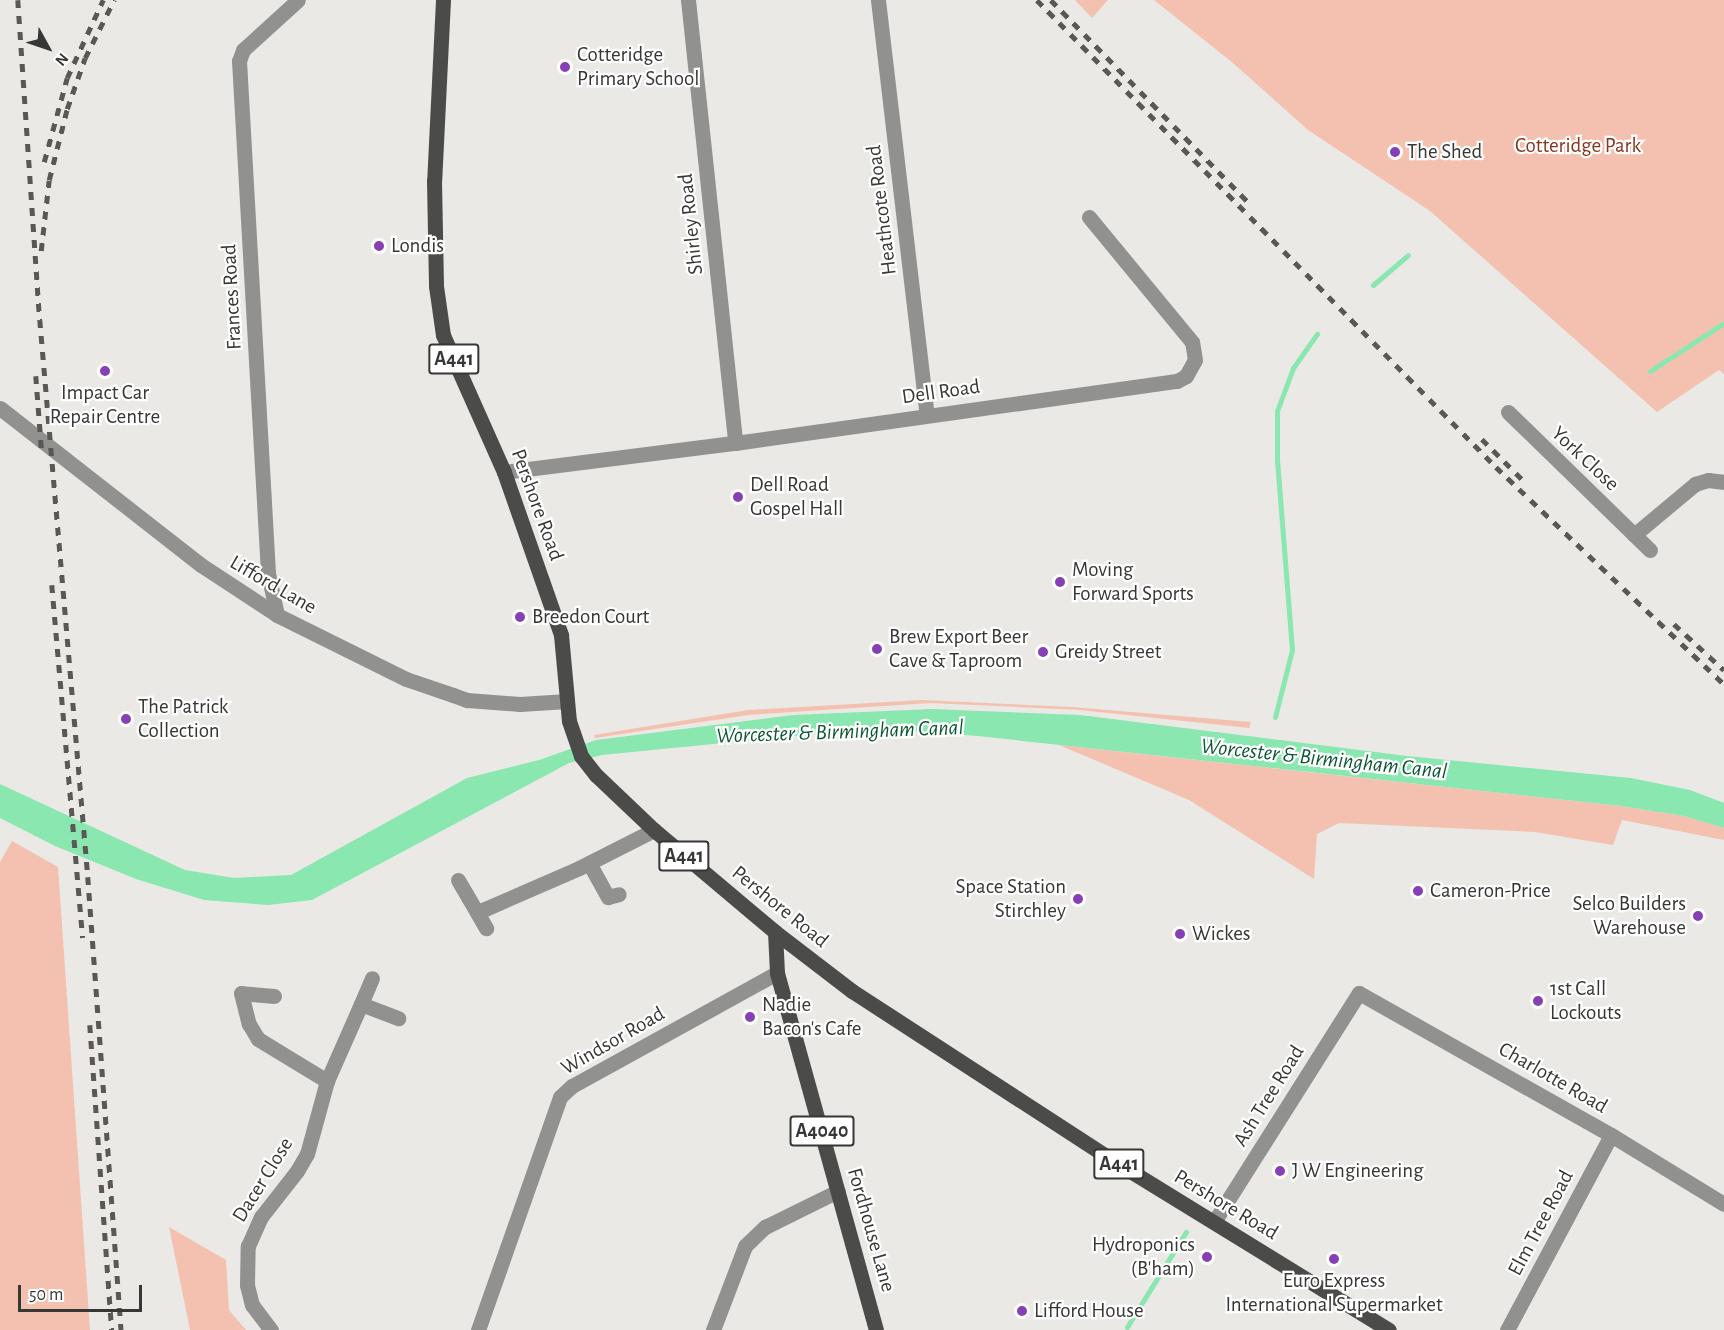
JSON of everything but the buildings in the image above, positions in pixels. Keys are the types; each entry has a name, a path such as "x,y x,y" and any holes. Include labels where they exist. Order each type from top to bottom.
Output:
{"main road":[{"name":"Pershore Road","path":"443,0 434,181 436,286 443,335 504,472 561,635 569,721 576,745 591,770 654,830 775,932 852,991 1040,1114 1389,1330"},
{"name":"Fordhouse Lane","path":"775,932 777,973 876,1330"}],"street":[{"name":"Frances Road","path":"277,615 268,573 239,62 243,50 298,0"},
{"name":"Shirley Road","path":"688,0 735,443"},
{"name":"Heathcote Road","path":"878,0 927,415"},
{"name":"Dell Road","path":"504,472 735,443 1177,381 1192,369 1195,351 1192,342 1089,217"},
{"name":"Lifford Lane","path":"0,408 201,565 277,615 406,680 467,700 520,704 567,700"},
{"name":"York Close","path":"1508,412 1650,550"},
{"path":"1634,535 1695,484 1707,480 1724,482"},
{"path":"633,839 642,818"},
{"path":"478,912 588,863 654,830"},
{"path":"588,863 608,897 619,894"},
{"path":"458,880 486,928"},
{"name":"Windsor Road","path":"478,1330 560,1097 572,1086 777,973"},
{"name":"Dacer Close","path":"271,1330 252,1305 247,1285 248,1246 261,1217 297,1172 307,1154 327,1081 372,978"},
{"path":"274,996 242,993 249,1024 258,1038 327,1081"},
{"name":"Ash Tree Road","path":"1214,1222 1359,993"},
{"name":"Charlotte Road","path":"1359,993 1611,1135 1724,1204"},
{"path":"361,1004 398,1018"},
{"name":"Elm Tree Road","path":"1507,1330 1611,1135"},
{"path":"713,1330 745,1246 765,1227 838,1191"}],"green space":[{"path":"1075,0 1108,0 1092,18"},
{"name":"Cotteridge Park","path":"1154,0 1724,0 1724,374 1719,370 1657,412 1430,211 1308,130 1233,63"},
{"path":"922,700 1072,707 1251,722 1249,728 1080,710 930,703 748,715 595,738 594,735 748,710"},
{"path":"1059,745 1621,806 1684,816 1724,828 1724,840 1622,820 1613,845 1535,832 1339,823 1317,834 1314,879 1189,800"},
{"path":"12,841 58,867 90,1330 0,1330 0,862"},
{"path":"169,1227 226,1260 229,1310 246,1330 190,1330"}],"water":[{"name":"Worcester & Birmingham Canal","path":"932,709 1080,715 1407,756 1631,778 1690,790 1724,803 1724,828 1684,816 1621,806 978,736 887,729 602,755 569,763 312,900 268,905 204,900 136,879 55,846 0,818 0,784 185,870 234,878 291,875 467,778 539,760 596,740 793,715"}],"waterway":[{"path":"1373,285 1408,255"},
{"path":"1650,371 1724,323"},
{"path":"1275,717 1292,650 1277,460 1277,411 1293,368 1317,334"},
{"path":"1127,1327 1186,1232"}],"railway":[{"path":"18,0 40,320 88,877 121,1330"},
{"path":"44,162 67,78 103,0"},
{"path":"41,251 49,180 67,109 85,58 114,0"},
{"path":"1037,0 1496,467 1724,684"},
{"path":"1051,0 1248,202"},
{"path":"36,376 42,454"},
{"path":"1482,439 1524,481"},
{"path":"52,585 83,938"},
{"path":"1674,624 1724,670"},
{"path":"90,1025 112,1330"}],"place":[{"name":"Cotteridge Primary School","path":"565,67"},
{"name":"The Shed","path":"1395,152"},
{"name":"Londis","path":"379,246"},
{"name":"Impact Car Repair Centre","path":"105,371"},
{"name":"Dell Road Gospel Hall","path":"738,497"},
{"name":"Moving Forward Sports","path":"1060,582"},
{"name":"Breedon Court","path":"520,617"},
{"name":"Brew Export Beer Cave & Taproom","path":"877,649"},
{"name":"Greidy Street","path":"1043,652"},
{"name":"The Patrick Collection","path":"126,719"},
{"name":"Cameron-Price","path":"1418,891"},
{"name":"Space Station Stirchley","path":"1078,899"},
{"name":"Selco Builders Warehouse","path":"1698,916"},
{"name":"Wickes","path":"1180,934"},
{"name":"1st Call Lockouts","path":"1538,1001"},
{"name":"Nadie Bacon's Cafe","path":"750,1017"},
{"name":"J W Engineering","path":"1280,1171"},
{"name":"Hydroponics (B'ham)","path":"1207,1257"},
{"name":"Euro Express International Supermarket","path":"1334,1259"},
{"name":"Lifford House","path":"1022,1311"}]}
